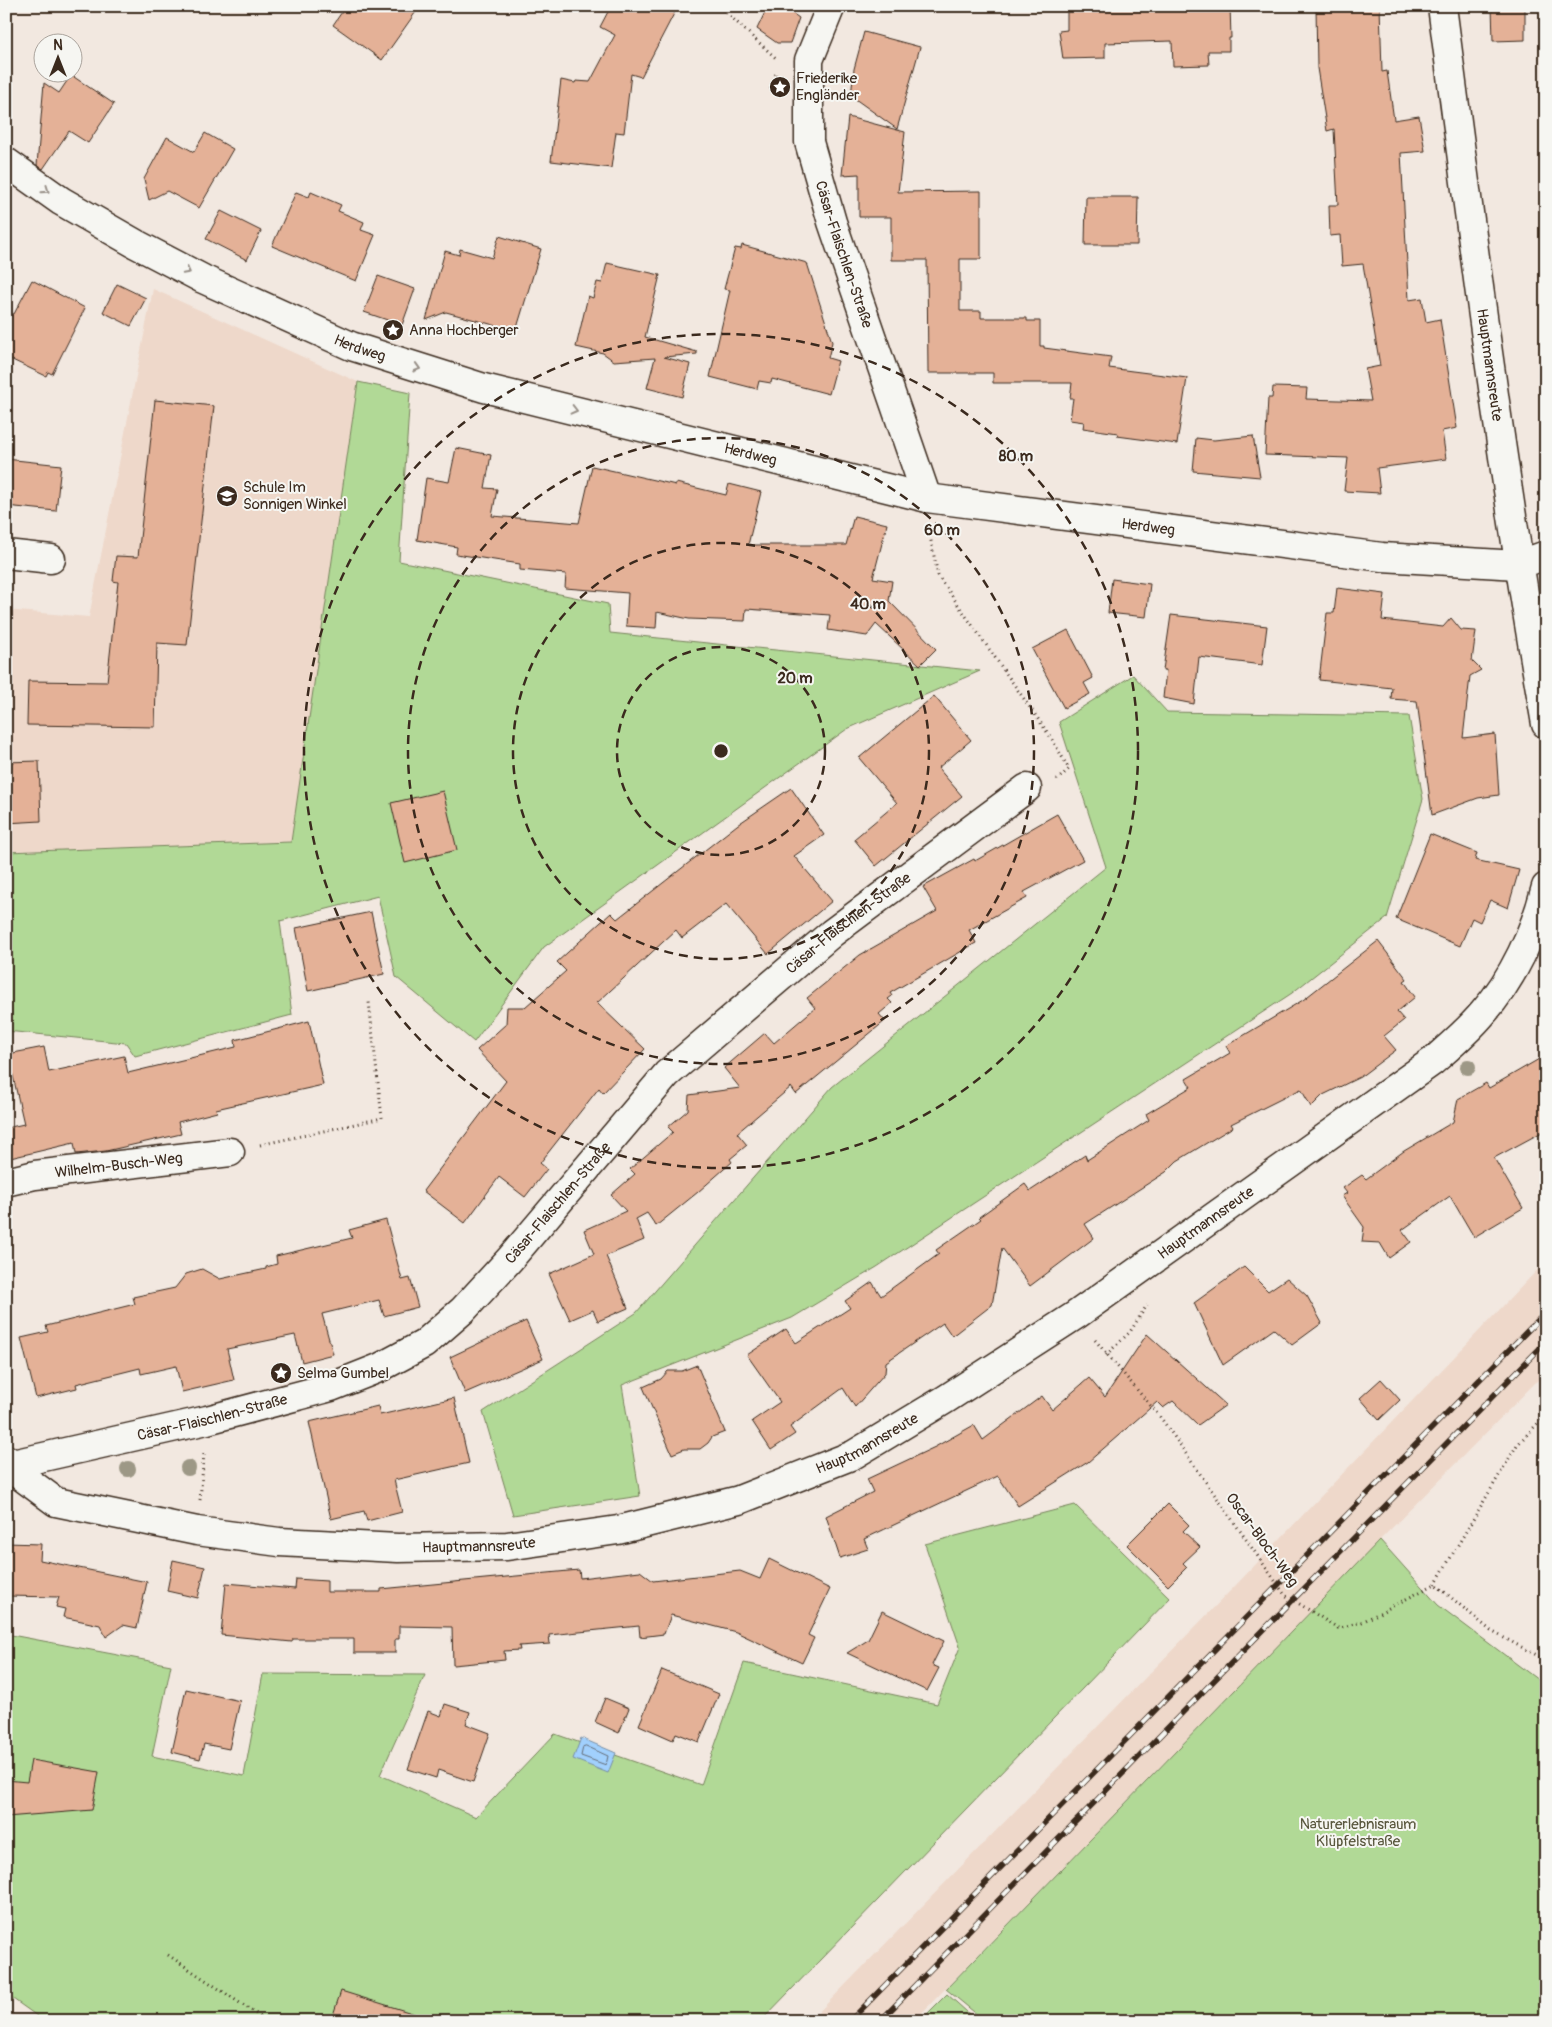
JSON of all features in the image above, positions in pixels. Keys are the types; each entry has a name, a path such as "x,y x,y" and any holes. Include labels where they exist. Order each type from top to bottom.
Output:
{"street":[{"name":"Cäsar-Flaischlen-Straße","path":"831,6 809,60 809,142 832,222 928,498"},
{"name":"Hauptmannsreute","path":"1442,6 1480,302 1518,565 1546,724"},
{"name":"Herdweg","path":"6,162 62,201 203,280 351,346 484,388 928,498 1382,557 1518,565 1546,555"},
{"path":"6,554 52,560"},
{"name":"Cäsar-Flaischlen-Straße","path":"7,1463 207,1420 332,1387 379,1368 424,1344 463,1310 510,1259 667,1074 832,933 1027,788"},
{"name":"Hauptmannsreute","path":"7,1463 56,1502 197,1531 279,1542 378,1547 507,1546 618,1530 739,1500 853,1455 946,1399 1076,1315 1433,1061 1484,1013 1502,988 1527,940 1546,887"},
{"name":"Wilhelm-Busch-Weg","path":"6,1182 35,1175 230,1152"}],"path":[{"path":"719,6 779,61"},
{"path":"930,540 938,576 1052,738 1069,769 1056,781"},
{"path":"230,1152 382,1118 369,1002"},
{"name":"Oscar-Bloch-Weg","path":"1106,1355 1161,1418 1285,1595 1338,1628 1362,1622 1435,1584"},
{"path":"1546,1415 1517,1444 1435,1584 1491,1631 1546,1660"},
{"path":"197,1531 207,1420"},
{"path":"168,1955 267,2021"}],"shaded area":[{"name":"Schule Im Sonnigen Winkel","path":"153,289 358,382 291,842 6,852 6,610 89,617"},
{"path":"1546,1261 1546,1372 1380,1540 914,2021 810,2021 1235,1586"}],"green space":[{"path":"358,382 410,393 399,561 608,604 610,633 980,671 847,729 544,947 474,1042 396,977 378,896 280,921 292,1015 135,1056 126,1043 6,1031 6,852 291,842"},
{"path":"1133,675 1167,712 1409,716 1423,799 1387,918 1292,993 877,1267 792,1318 622,1385 640,1496 513,1515 483,1412 636,1313 832,1087 1106,867 1059,722"},
{"path":"1075,1505 1170,1598 761,2021 44,2021 6,1994 6,1634 171,1665 152,1756 244,1776 263,1674 425,1675 380,1775 476,1817 555,1734 701,1785 744,1663 937,1704 960,1647 925,1544"},
{"name":"Naturerlebnisraum Klüpfelstraße","path":"1380,1540 1438,1605 1546,1686 1546,2021 985,2021 946,1989"},
{"path":"947,1994 977,2021 920,2021"}],"water":[{"path":"581,1738 616,1753 608,1773 573,1759"}],"building":[{"path":"346,6 420,6 382,60 333,25"},
{"path":"611,6 678,6 641,77 631,74 624,133 616,132 611,168 551,161 561,80 575,83 576,81 590,82 615,35 600,27"},
{"path":"768,6 782,6 799,18 790,43 777,43 757,29"},
{"path":"1067,6 1230,6 1231,38 1229,38 1229,51 1208,51 1209,65 1173,66 1172,41 1105,43 1105,58 1063,59 1059,31 1067,30"},
{"path":"1316,6 1380,6 1382,72 1387,71 1394,120 1419,116 1425,151 1401,153 1409,300 1422,298 1426,322 1440,319 1457,428 1442,431 1446,459 1377,468 1380,493 1344,491 1348,458 1265,455 1268,398 1272,398 1273,387 1307,388 1306,399 1371,401 1365,369 1380,366 1363,264 1342,266 1340,235 1330,236 1329,205 1338,205 1334,129 1327,131 1317,68"},
{"path":"1492,6 1525,6 1525,40 1493,41"},
{"path":"864,32 920,47 897,129 851,96 854,69"},
{"path":"66,82 81,82 114,104 88,143 69,131 43,169 37,165 44,83 59,93"},
{"path":"848,117 905,132 898,192 981,191 981,259 960,259 960,311 981,311 981,318 1027,318 1027,321 1040,321 1040,346 1044,346 1044,348 1111,357 1109,368 1187,378 1177,444 1117,436 1118,433 1083,428 1084,422 1070,420 1073,398 1070,398 1072,383 993,383 993,373 928,373 927,260 891,260 891,217 859,217 859,174 842,175"},
{"path":"205,133 233,149 199,208 167,191 149,200 144,179 167,137 194,152"},
{"path":"296,192 309,197 311,192 341,205 338,211 364,222 361,230 375,235 356,281 272,246"},
{"path":"1086,197 1138,197 1137,245 1085,245"},
{"path":"221,211 261,231 247,260 206,239"},
{"path":"499,236 541,249 516,331 446,312 426,320 445,251 459,255 460,249 492,258"},
{"path":"742,245 807,263 832,342 828,358 838,361 829,394 772,379 771,383 759,381 757,389 710,377 730,290 724,289 735,248 741,249"},
{"path":"607,263 660,275 645,337 697,352 697,354 664,357 690,364 682,397 647,388 655,358 614,361 603,353 576,347 588,296 593,298 597,282 602,283"},
{"path":"378,276 415,289 402,325 364,312"},
{"path":"32,280 85,308 52,374 48,372 46,376 6,357 6,311 14,314"},
{"path":"117,284 146,298 131,326 103,312"},
{"path":"155,400 214,406 187,645 157,643 155,727 27,725 28,681 107,682 118,582 113,581 116,556 138,557"},
{"path":"1253,436 1260,477 1193,471 1196,438 1214,440"},
{"path":"456,448 491,455 485,488 497,489 492,516 579,523 592,466 726,495 729,484 761,492 748,545 846,545 854,516 887,524 873,578 892,581 889,601 936,649 920,665 876,624 867,636 828,630 830,615 746,609 745,621 689,619 657,612 656,628 626,626 628,593 565,588 566,574 520,570 520,564 456,554 457,547 417,540 426,478 449,482"},
{"path":"6,459 61,465 56,511 6,506"},
{"path":"1112,579 1150,584 1146,617 1108,613"},
{"path":"1337,588 1385,594 1382,620 1443,627 1451,618 1461,630 1476,631 1472,661 1481,670 1470,676 1463,738 1495,734 1499,795 1478,798 1432,815 1417,701 1391,699 1392,688 1319,680 1327,613 1334,613"},
{"path":"1171,615 1267,626 1262,665 1199,657 1194,704 1163,698 1166,670 1163,670"},
{"path":"1068,630 1093,678 1084,683 1090,694 1064,708 1032,649"},
{"path":"934,696 971,740 938,768 962,796 876,866 854,839 897,803 859,758"},
{"path":"39,761 41,821 6,823 6,762"},
{"path":"791,788 824,835 794,856 832,901 768,954 726,904 682,938 676,930 597,1003 645,1049 603,1093 599,1088 540,1163 547,1169 525,1197 499,1177 465,1223 423,1191 506,1081 477,1050 506,1024 507,1007 525,1007 566,971 557,962 611,913 617,919 737,825"},
{"path":"443,791 457,850 405,863 391,803"},
{"path":"1057,814 1083,860 1024,892 1027,898 969,930 976,943 890,993 892,996 888,999 892,1003 879,1014 885,1021 796,1094 791,1087 737,1133 747,1145 730,1159 732,1162 656,1226 647,1213 636,1219 644,1240 606,1256 628,1308 598,1321 593,1310 570,1320 549,1274 594,1254 584,1230 626,1211 611,1195 635,1174 630,1169 673,1132 668,1127 688,1110 689,1095 740,1088 724,1068 765,1033 774,1043 815,1008 807,998 860,955 937,911 923,887 974,859 975,861"},
{"path":"1430,834 1477,853 1475,860 1519,870 1508,908 1490,900 1480,922 1472,918 1460,946 1396,919"},
{"path":"371,912 384,974 308,991 296,928"},
{"path":"1378,941 1407,979 1404,981 1415,997 1397,1012 1404,1020 1384,1036 1396,1050 1360,1077 1323,1095 1311,1107 1301,1089 1231,1124 1233,1127 1177,1161 1166,1172 1085,1224 1094,1238 1030,1286 1002,1248 992,1305 952,1336 943,1323 886,1362 885,1373 855,1407 843,1388 790,1427 795,1434 771,1450 752,1421 780,1402 747,1355 786,1329 796,1343 850,1308 845,1301 872,1282 881,1296 939,1254 936,1250 981,1219 979,1217 1025,1184 1030,1191 1085,1155 1087,1160 1149,1120 1146,1114 1191,1087 1186,1079 1230,1053 1226,1046 1303,1000"},
{"path":"309,1021 323,1085 216,1109 217,1112 178,1122 181,1134 106,1151 76,1154 74,1143 6,1159 6,1128 24,1124 8,1054 44,1047 49,1072 124,1056 128,1073 236,1047 235,1040"},
{"path":"1546,1055 1546,1130 1494,1158 1523,1208 1474,1237 1450,1196 1402,1230 1411,1242 1389,1258 1380,1243 1362,1242 1364,1227 1342,1196 1347,1193 1343,1188 1362,1175 1366,1179 1404,1151 1453,1122 1458,1099 1486,1083 1489,1088"},
{"path":"386,1220 402,1280 410,1278 418,1307 384,1316 379,1300 322,1314 333,1354 302,1362 295,1335 227,1349 234,1380 182,1392 176,1366 141,1374 140,1368 76,1384 77,1388 36,1398 21,1338 48,1332 46,1326 135,1304 133,1297 175,1288 186,1274 202,1269 220,1279 266,1269 266,1267 277,1264 276,1256 352,1238 349,1230"},
{"path":"1244,1267 1268,1291 1287,1278 1307,1296 1322,1323 1292,1345 1274,1329 1223,1365 1194,1303"},
{"path":"526,1321 543,1359 465,1393 450,1357"},
{"path":"1147,1334 1226,1405 1198,1425 1173,1401 1163,1408 1157,1402 1088,1462 1018,1506 998,1476 864,1539 868,1549 840,1558 826,1516 873,1492 867,1479 935,1447 974,1425 983,1440 1042,1396 1052,1410 1089,1378 1105,1397"},
{"path":"697,1365 725,1432 712,1437 700,1449 684,1449 672,1454 643,1387 661,1379 668,1371 682,1371"},
{"path":"1381,1379 1400,1400 1379,1420 1360,1398"},
{"path":"454,1398 469,1463 394,1480 402,1512 367,1521 364,1511 331,1519 309,1422 378,1406 380,1415"},
{"path":"1168,1504 1189,1525 1183,1531 1200,1547 1183,1563 1187,1567 1168,1586 1127,1545"},
{"path":"6,1543 41,1544 40,1560 147,1582 137,1628 123,1625 106,1637 100,1625 63,1617 65,1609 56,1607 59,1597 6,1596"},
{"path":"769,1559 830,1589 808,1635 814,1638 802,1663 736,1632 671,1615 664,1634 640,1637 639,1626 549,1635 550,1644 519,1646 520,1650 504,1651 505,1660 453,1665 452,1627 399,1626 399,1639 395,1639 395,1653 354,1653 354,1639 293,1639 292,1642 221,1635 226,1583 295,1589 296,1579 327,1581 327,1592 381,1592 381,1589 579,1570 580,1578 640,1571 653,1581 740,1571 760,1579"},
{"path":"173,1560 205,1567 198,1598 167,1591"},
{"path":"882,1611 944,1641 932,1665 939,1668 927,1691 847,1653 868,1640"},
{"path":"662,1670 719,1694 699,1742 676,1733 673,1740 639,1725"},
{"path":"186,1689 240,1701 229,1749 204,1744 200,1759 172,1752"},
{"path":"605,1698 629,1708 619,1733 595,1722"},
{"path":"445,1704 470,1712 466,1724 490,1733 473,1782 438,1770 436,1778 408,1769 428,1711 441,1716"},
{"path":"31,1760 99,1772 92,1810 6,1817 6,1780 27,1782"},
{"path":"341,1991 415,2014 414,2021 331,2021"}],"railway":[{"path":"850,2021 1546,1312"},
{"path":"880,2021 1546,1342"}],"place":[{"name":"Friederike Engländer","path":"780,87"},
{"name":"Anna Hochberger","path":"393,330"},
{"name":"Schule Im Sonnigen Winkel","path":"227,496"},
{"name":"Selma Gumbel","path":"281,1373"}]}
